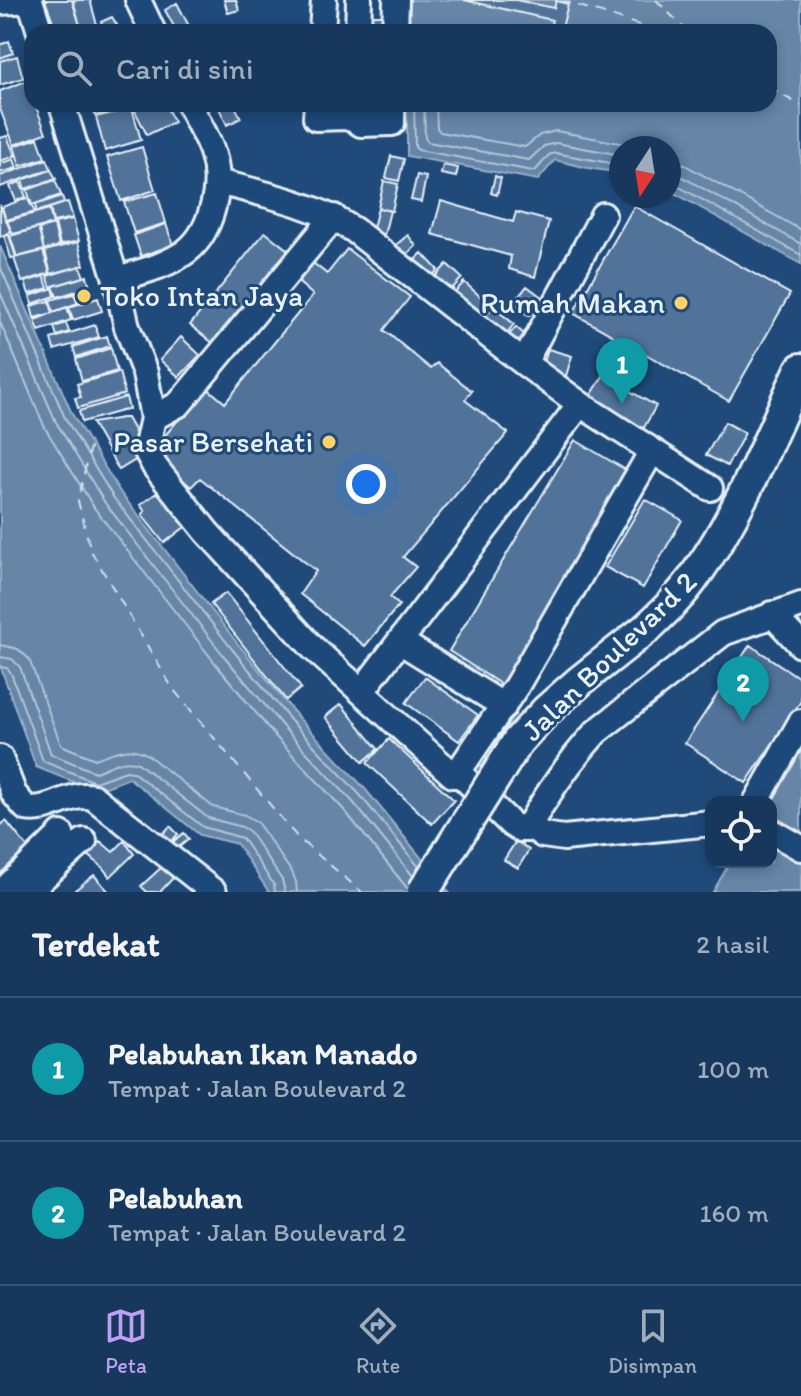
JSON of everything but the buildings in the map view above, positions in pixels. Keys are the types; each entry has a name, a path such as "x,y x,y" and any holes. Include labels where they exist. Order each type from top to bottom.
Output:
{"main road":[{"name":"Jalan Boulevard 2","path":"423,892 518,741 580,681 647,628 696,575 741,500 801,369"}],"street":[{"path":"0,2 30,0 38,24"},
{"path":"138,0 149,24"},
{"path":"322,24 324,0"},
{"path":"358,24 359,0"},
{"path":"395,24 396,0"},
{"path":"64,112 116,279 125,319 145,373 153,418 146,450 155,467 207,532 313,648 453,775 504,706 652,451"},
{"path":"116,279 183,254 200,236 212,213 218,182 213,154 193,112"},
{"path":"316,112 316,118 339,112"},
{"path":"349,112 361,124 392,123 392,112"},
{"path":"218,182 334,217 580,404 710,488"},
{"path":"524,363 603,215"},
{"path":"153,418 179,404 334,217"},
{"path":"362,691 580,404"},
{"path":"458,772 511,824 524,830 546,795 596,732 723,633 801,605"},
{"path":"772,614 801,645"},
{"path":"401,642 504,706"},
{"path":"759,796 801,722"},
{"path":"0,758 14,794 26,808 40,809 81,795 93,797 214,892"},
{"path":"529,825 543,835 564,838 705,824"},
{"path":"777,834 801,848"},
{"path":"2,892 72,837 27,892"}],"water":[{"path":"407,0 801,0 801,264 681,197 681,136 609,136 609,171 555,160 538,180 407,156 407,112 777,112 777,24 406,24"},
{"path":"0,246 72,414 120,492 297,716 366,790 449,892 269,892 237,844 200,835 129,778 96,791 36,767 0,665"},
{"path":"801,734 801,892 713,892 727,868 777,868 777,796 766,796"}],"ferry route":[{"path":"656,0 680,24"},
{"path":"561,2 636,24"},
{"path":"777,92 801,106"},
{"path":"90,447 78,501 91,551 173,689 298,838 362,892"}],"place":[{"name":"Toko Intan Jaya","path":"84,296"},
{"name":"Rumah Makan","path":"681,303"},
{"name":"Pelabuhan Ikan Manado","path":"622,404"},
{"name":"Pasar Bersehati","path":"329,442"},
{"name":"Pelabuhan","path":"743,722"}]}
